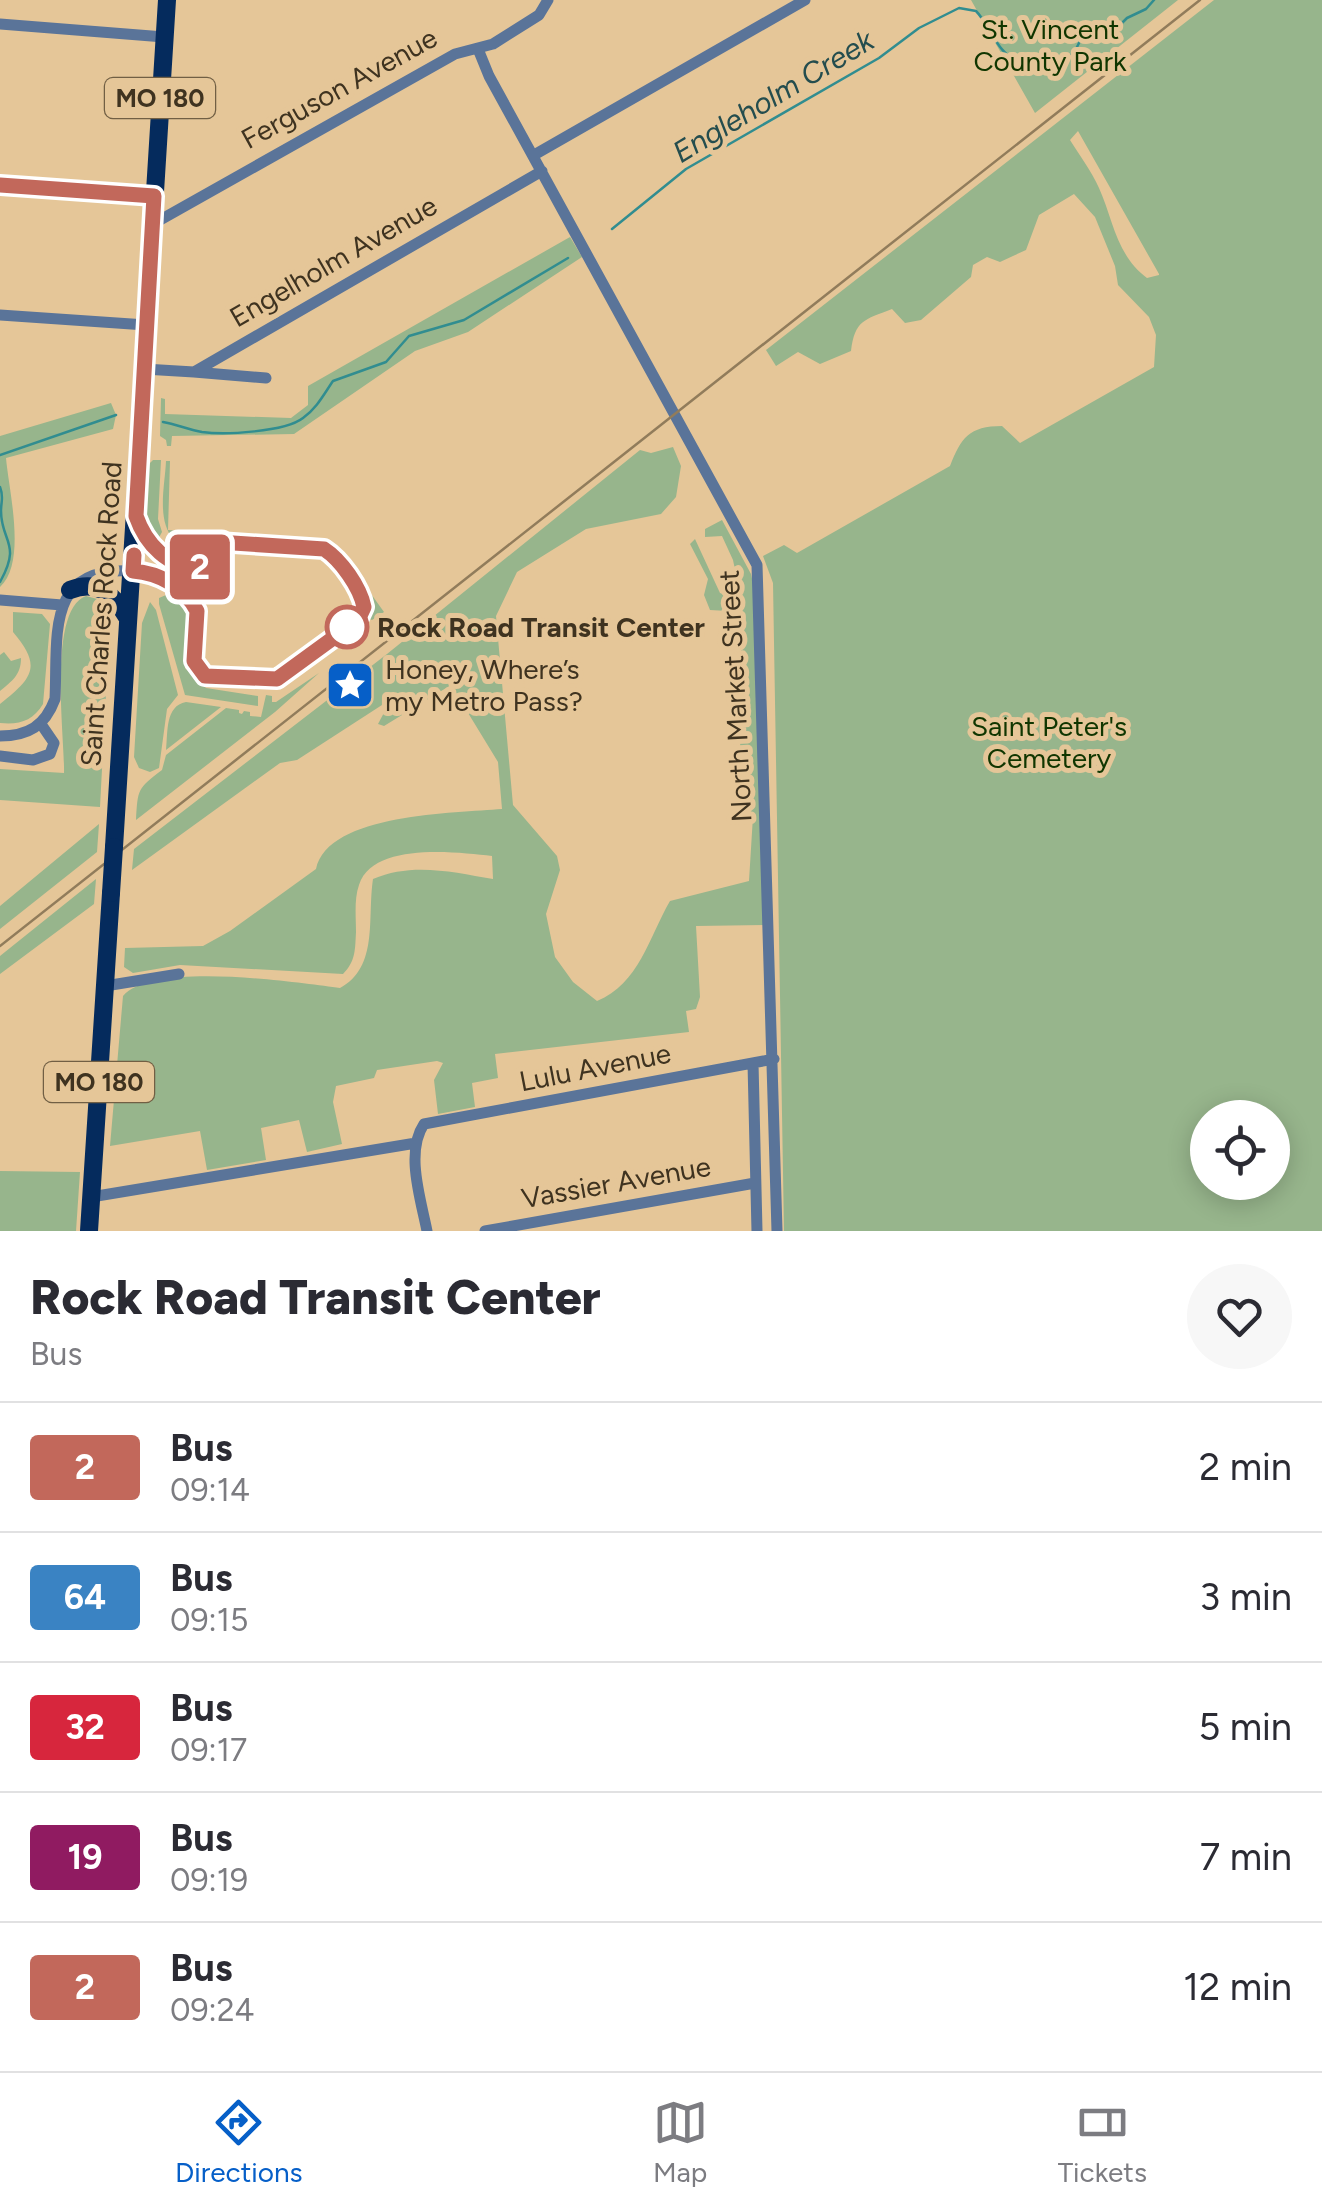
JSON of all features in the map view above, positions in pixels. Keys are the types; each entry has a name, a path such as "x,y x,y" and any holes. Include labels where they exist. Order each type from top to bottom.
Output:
{"main road":[{"name":"Saint Charles Rock Road","path":"89,1231 167,0"},
{"path":"66,597 88,584 116,600 128,618"}],"street":[{"name":"Ferguson Avenue","path":"153,224 455,54 478,49 532,20 548,0"},
{"path":"534,155 805,0"},
{"path":"0,24 164,37"},
{"name":"North Market Street","path":"478,49 489,76 757,565 778,1231"},
{"name":"Engelholm Avenue","path":"194,372 542,171"},
{"path":"0,185 154,196"},
{"path":"0,315 146,325"},
{"path":"144,369 266,378"},
{"path":"0,736 20,735 41,724 54,699 66,597 86,576 102,570 133,571"},
{"path":"0,600 66,597"},
{"path":"0,756 33,760 50,754 54,743 41,724"},
{"path":"105,986 179,974"},
{"name":"Lulu Avenue","path":"416,1143 424,1124 774,1059"},
{"path":"753,1063 756,1231"},
{"path":"91,1197 416,1143 418,1186 427,1231"},
{"name":"Vassier Avenue","path":"485,1231 756,1183"}],"green space":[{"name":"St. Vincent County Park","path":"971,0 1178,0 1035,113"},
{"name":"Saint Peter's Cemetery","path":"1214,0 1322,0 1322,1231 784,1231 773,583 763,556 784,545 797,553 950,466 958,448 974,431 1002,426 1020,443 1154,367 1156,335 1149,317 1118,285 1115,266 1095,217 1074,194 1039,215 1026,250 1000,262 987,257 973,265 971,277 921,320 905,323 892,309 858,327 851,351 820,364 798,352 776,366 766,350","holes":["1078,131 1159,274 1147,278 1128,259 1096,182 1070,140"]},
{"path":"570,237 582,257 468,332 415,351 294,434 172,436 171,446 160,436 161,398 165,399 165,414 291,418 308,405 308,386"},
{"path":"111,403 116,415 113,429 6,458 15,544 8,576 0,587 0,436"},
{"path":"673,447 681,466 676,497 661,514 586,529 517,572 496,616 513,805 557,856 560,870 546,914 555,957 573,982 597,1001 633,971 670,901 749,881 753,816 744,802 736,681 742,662 738,621 728,611 710,610 704,595 708,579 690,544 695,539 720,593 731,597 739,589 733,560 722,536 705,537 705,529 722,520 751,574 755,593 764,925 696,926 700,997 696,1009 686,1011 689,1032 495,1054 498,1078 472,1083 475,1107 438,1114 434,1080 443,1063 377,1070 374,1078 336,1086 333,1102 342,1144 307,1152 299,1120 261,1128 266,1160 207,1170 200,1131 110,1146 123,996 139,985 193,977 340,988 361,968 366,955 373,879 418,870 493,879 492,856 417,853 380,862 367,871 356,896 354,954 343,974 180,965 133,973 124,967 125,948 203,946 316,869 326,851 344,837 368,826 426,815 502,809 498,762 451,685 384,726 378,724 387,707 382,705 297,760 280,763 132,870 134,849 387,654 640,450 651,453"},
{"path":"161,460 158,519 162,532 156,543 146,522 149,464"},
{"path":"166,461 170,461 168,530 328,541 348,562 327,543 221,536 194,550 189,543 174,540 168,532 163,513"},
{"path":"360,579 384,612 372,620 367,618 368,598"},
{"path":"166,595 183,605 187,614 185,668 206,688 258,696 258,706 185,695 159,604 159,598"},
{"path":"86,596 101,600 110,618 100,807 0,800 0,769 64,773 62,649 74,606"},
{"path":"150,602 156,610 178,695 167,709 159,768 150,772 139,768 134,757 142,623"},
{"path":"13,612 42,614 50,624 43,704 25,721 0,723 0,704 20,687 31,663 13,632"},
{"path":"4,652 11,661 21,658 21,664 15,677 0,691 0,655"},
{"path":"319,673 136,820 140,791 162,770 166,755 226,708 261,717 266,695 276,702"},
{"path":"186,702 221,707 166,750 171,714"},
{"path":"99,824 97,852 0,929 0,906"},
{"path":"96,879 94,904 0,974 0,956"},
{"path":"0,1171 80,1172 76,1231 0,1231"}],"waterway":[{"name":"Engleholm Creek","path":"612,229 686,169 879,58 919,28 959,8 976,11 1012,58 1024,62 1061,62 1074,53 1080,41 1105,40 1127,18 1146,9 1154,0"},
{"name":"Engleholm Creek","path":"163,422 202,432 225,433 294,423 312,410 333,381 386,362 409,336 464,320 568,258"},
{"name":"Engleholm Creek","path":"0,455 116,415"},
{"name":"Engleholm Creek","path":"0,487 2,521 10,551 0,582"}],"tram line":[{"path":"0,946 1200,0"}],"bus line":[{"name":"2","path":"0,185 154,196 136,516 155,550 177,563 200,569 203,551 218,542 324,549 360,592 364,607 358,620 282,677 266,680 205,676 194,661 197,611 190,598 180,588 148,572 133,571 134,555"}],"place":[{"name":"Rock Road Transit Center","path":"347,627"},
{"name":"Honey, Where’s my Metro Pass?","path":"350,685"}]}
